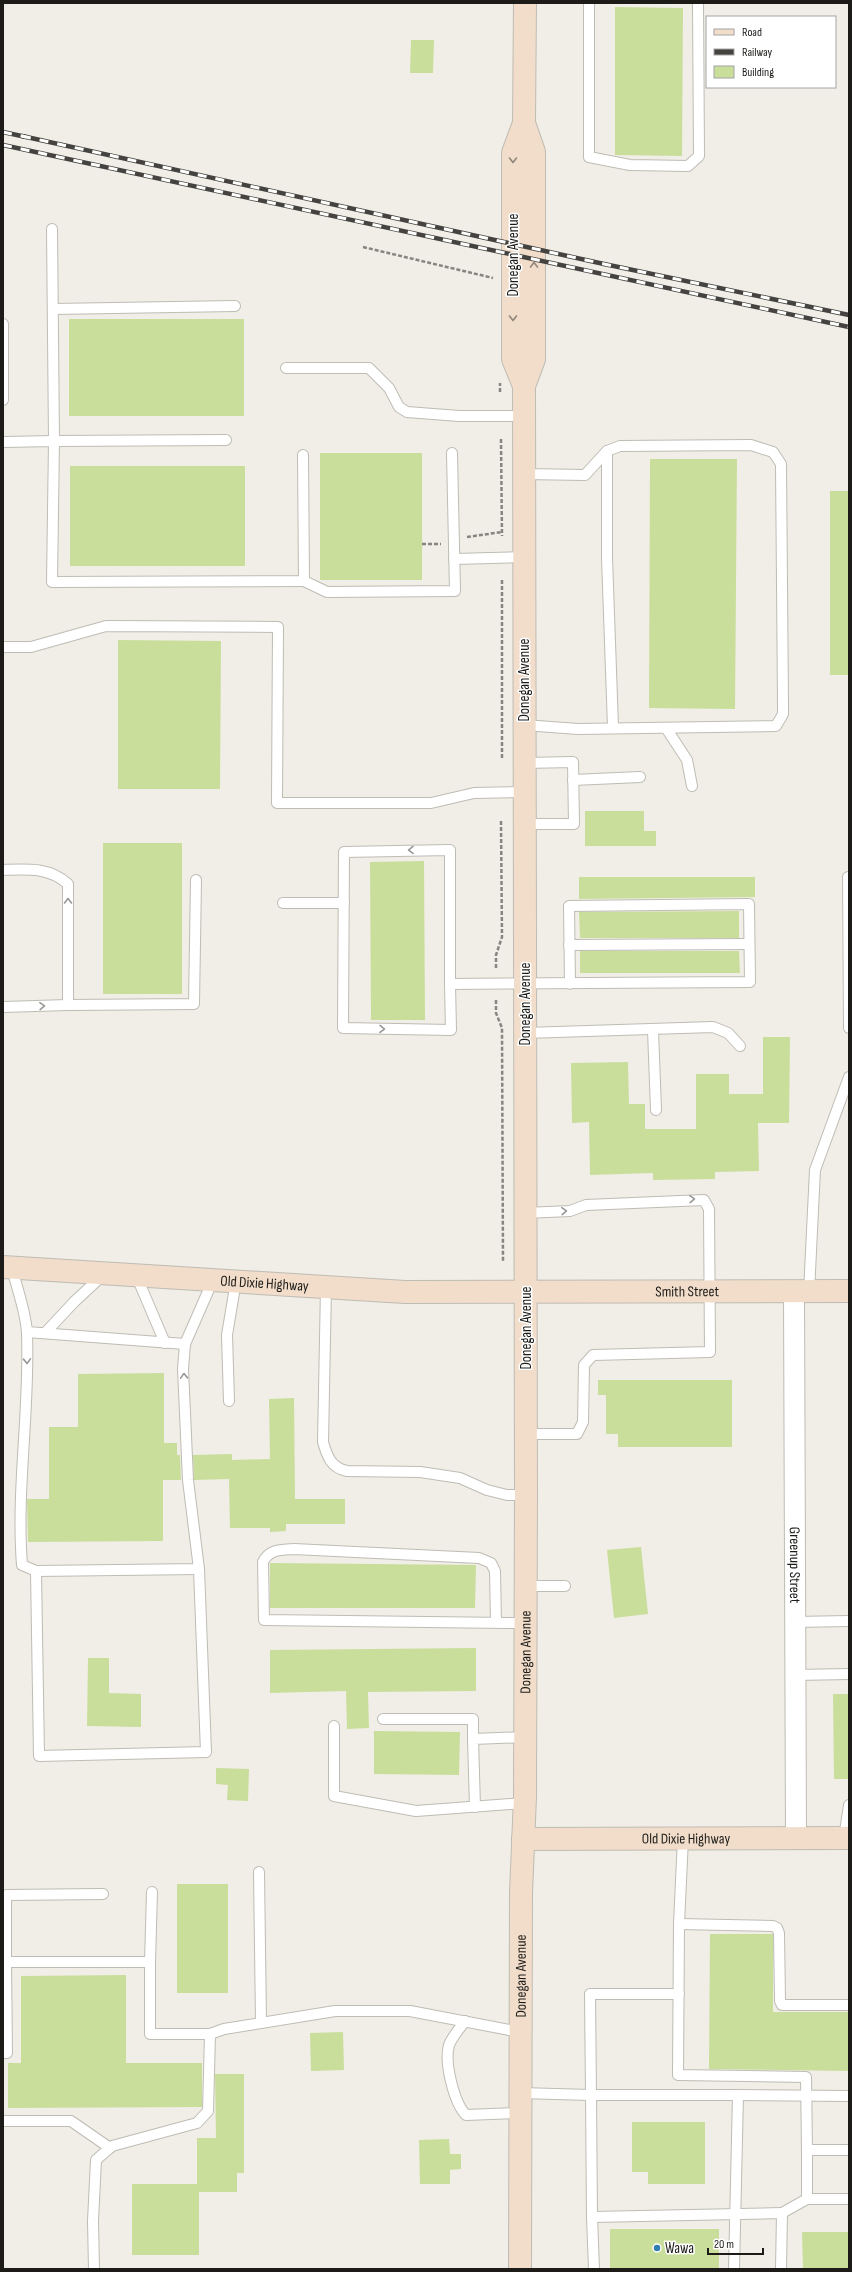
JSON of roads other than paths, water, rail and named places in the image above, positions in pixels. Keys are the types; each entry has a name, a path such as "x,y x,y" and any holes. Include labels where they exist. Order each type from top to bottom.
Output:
{"street":[{"name":"Donegan Avenue","path":"520,2269 521,1893 525,1803 526,1623 524,386 534,359 534,152 524,123 525,3"},
{"name":"Donegan Avenue","path":"524,123 512,153 512,358 524,386"},
{"name":"Old Dixie Highway","path":"7,1268 405,1292 526,1291"},
{"name":"Smith Street","path":"526,1291 849,1291"},
{"name":"Greenup Street","path":"796,1838 795,1622 801,1292"},
{"name":"Old Dixie Highway","path":"524,1839 847,1838"}],"lane":[{"path":"589,3 589,157 630,165 688,166 698,156 698,3"},
{"path":"52,229 54,441 52,582 304,582 327,592 455,591 452,453"},
{"path":"53,308 235,306"},
{"path":"3,324 3,400"},
{"path":"286,368 369,368 389,388 400,408 407,412 452,416 524,416"},
{"path":"3,442 226,440"},
{"path":"524,474 585,475 607,451 620,446 751,445 773,452 781,464 783,714 776,726 666,728 613,727 578,729 524,725"},
{"path":"607,451 607,558 613,727"},
{"path":"302,455 304,582"},
{"path":"454,559 524,557"},
{"path":"3,647 31,647 106,626 278,627 277,803 431,803 474,793 524,792"},
{"path":"666,728 687,760 692,786"},
{"path":"524,763 573,762 574,824 525,824"},
{"path":"573,780 640,777"},
{"path":"450,850 450,984 450,1030 343,1028 344,852 450,850"},
{"path":"3,870 35,869 49,872 68,884 68,1005"},
{"path":"848,876 849,1028"},
{"path":"3,1007 194,1004 196,880"},
{"path":"283,903 344,903"},
{"path":"450,984 570,984 750,982 749,904 569,906 570,984"},
{"path":"569,945 749,944"},
{"path":"525,1033 712,1027 728,1033 740,1046"},
{"path":"653,1030 656,1110"},
{"path":"801,1292 815,1170 849,1077"},
{"path":"525,1213 570,1211 586,1205 704,1200 709,1209 710,1352 593,1355 584,1365 583,1422 577,1434 526,1434"},
{"path":"7,1268 27,1332 28,1390 20,1531 22,1565 36,1571 199,1569"},
{"path":"46,1332 74,1302 105,1274"},
{"path":"136,1275 164,1343"},
{"path":"36,1571 39,1756 206,1752 199,1569 188,1480 185,1408 185,1344 213,1280"},
{"path":"229,1401 226,1335 236,1281"},
{"path":"326,1287 323,1442 326,1454 332,1463 339,1469 348,1471 420,1472 460,1478 487,1490 507,1495 526,1495"},
{"path":"27,1332 46,1332 185,1344"},
{"path":"496,1623 495,1571 491,1564 479,1558 294,1549 276,1550 266,1555 263,1562 264,1620 496,1623 526,1623"},
{"path":"526,1586 565,1586"},
{"path":"795,1622 849,1621"},
{"path":"795,1674 849,1674"},
{"path":"383,1719 473,1719 475,1807"},
{"path":"334,1726 334,1796 416,1811 525,1803"},
{"path":"473,1738 525,1737"},
{"path":"847,1838 849,1805"},
{"path":"683,1838 679,1924 678,2075 806,2077 807,2199"},
{"path":"259,1872 262,2023"},
{"path":"152,1892 150,2034 210,2034 224,2029 335,2011 410,2011 520,2032"},
{"path":"3,2053 7,2053 6,1895 103,1894"},
{"path":"679,1924 773,1926 777,1928 779,1933 780,2001 782,2005 849,2006"},
{"path":"6,1962 150,1962"},
{"path":"594,2269 592,2217 590,1994 679,1994"},
{"path":"464,2021 449,2045 448,2058 454,2096 459,2108 466,2115 520,2103 591,2095 849,2096"},
{"path":"94,2269 94,2173 96,2160 110,2148 197,2123 208,2111 210,2034"},
{"path":"734,2269 738,2095"},
{"path":"3,2121 71,2121 110,2148"},
{"path":"807,2150 849,2150"},
{"path":"592,2217 782,2213 807,2199 849,2199"},
{"path":"781,2269 782,2213"}],"railway":[{"path":"3,132 26,137"},
{"path":"22,136 604,264 849,315"},
{"path":"3,145 849,327"}],"place":[{"name":"Wawa","path":"657,2248"}]}
